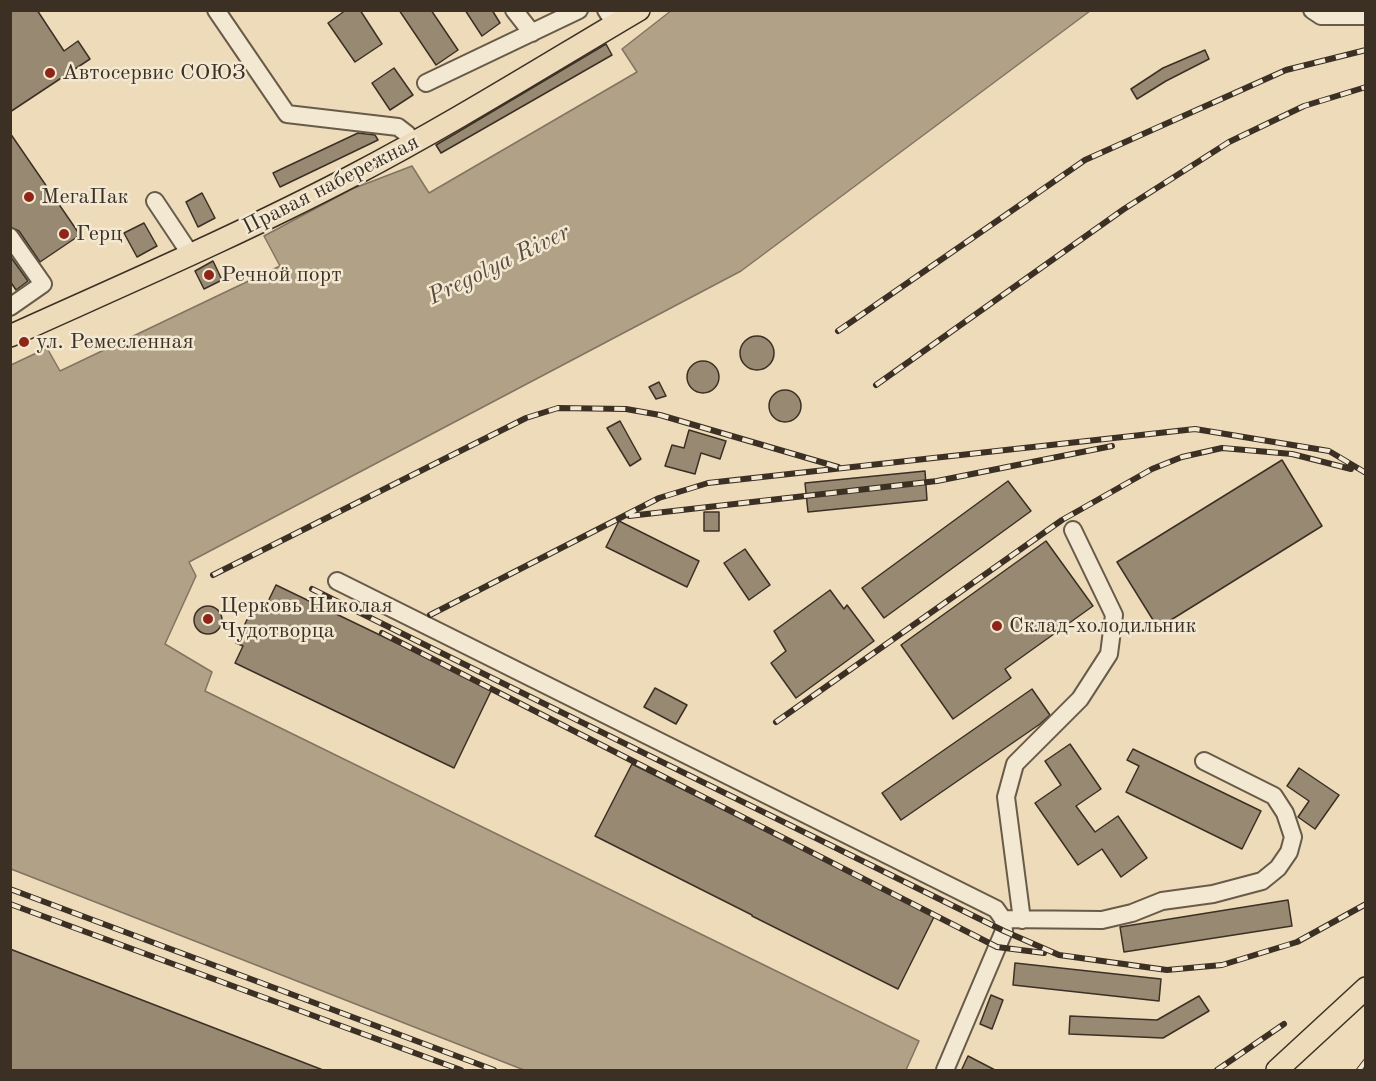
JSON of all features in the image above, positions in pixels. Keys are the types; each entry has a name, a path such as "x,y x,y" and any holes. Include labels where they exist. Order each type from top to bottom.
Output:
{"main road":[{"name":"Правая набережная","path":"17,333 191,255 352,176 470,111 610,17 639,10"},
{"path":"1277,1071 1365,988"}],"street":[{"path":"216,10 287,114 398,127 413,143"},
{"path":"514,10 532,33"},
{"path":"426,83 579,10"},
{"path":"1317,13 1365,16"},
{"path":"155,201 191,255"},
{"path":"10,237 43,284 10,309 17,333"},
{"path":"1022,920 1006,797 1015,764 1080,699 1109,654 1114,615 1073,530"},
{"path":"337,581 996,909 1003,919 1004,931 945,1071"},
{"path":"1003,919 1102,920 1132,913 1162,901 1213,894 1262,881 1278,868 1289,852 1293,837 1285,813 1274,796 1204,761"}],"water":[{"name":"Pregolya River","path":"672,10 1090,11 741,271 189,562 196,576 165,644 212,672 205,691 919,1041 906,1070 524,1070 11,869 11,365 47,348 60,371 280,266 264,236 352,189 412,166 429,193 637,72 622,49"}],"building":[{"path":"10,10 37,10 64,51 78,41 90,59 10,112"},
{"path":"346,10 360,10 382,44 355,62 328,23"},
{"path":"399,10 431,10 458,50 436,65"},
{"path":"465,10 492,10 500,23 482,36"},
{"path":"606,44 612,55 441,153 436,145"},
{"path":"1205,50 1209,59 1137,99 1131,89 1163,68"},
{"path":"394,68 413,95 390,110 372,83"},
{"path":"10,133 80,235 40,262 19,231 10,227"},
{"path":"358,133 375,135 378,140 280,187 273,173"},
{"path":"202,193 215,218 198,227 186,202"},
{"path":"144,223 157,246 137,257 124,233"},
{"path":"10,256 28,281 16,290 10,281"},
{"name":"Речной порт","path":"213,261 222,280 204,289 195,271"},
{"path":"757,336 769,341 774,353 769,365 757,370 745,365 740,353 745,341"},
{"path":"703,361 715,365 719,377 715,389 703,393 691,389 687,377 691,365"},
{"path":"659,382 666,396 656,399 649,387"},
{"path":"785,390 797,394 801,406 797,418 785,422 773,418 769,406 773,394"},
{"path":"620,421 641,459 630,466 607,428"},
{"path":"689,430 726,441 720,459 701,453 695,474 665,466 672,445 684,448"},
{"name":"Склад-холодильник","path":"1282,460 1322,526 1158,628 1117,562"},
{"path":"925,471 927,500 808,512 805,483"},
{"path":"1008,481 1031,511 884,618 862,588"},
{"path":"704,512 719,512 719,531 704,531"},
{"path":"619,521 699,561 687,587 606,547"},
{"name":"Склад-холодильник","path":"1046,541 1093,606 1005,669 1011,678 953,719 901,645"},
{"path":"745,549 770,585 749,600 724,563"},
{"path":"276,585 492,689 454,768 235,663 243,646 236,643 252,609 262,614"},
{"path":"830,590 844,609 847,605 874,641 796,698 771,663 786,651 774,631"},
{"name":"Церковь Николая Чудотворца","path":"208,606 218,610 222,620 218,630 208,634 198,630 194,620 198,610"},
{"path":"655,688 687,705 676,724 644,707"},
{"path":"1032,689 1050,715 901,820 882,793"},
{"path":"1070,744 1101,789 1076,806 1095,832 1118,816 1147,858 1121,877 1102,849 1078,865 1035,803 1061,785 1045,761"},
{"path":"1133,749 1261,811 1242,849 1126,792 1139,766 1127,760"},
{"path":"632,764 935,915 898,989 595,836"},
{"path":"1299,768 1339,795 1315,829 1298,817 1309,801 1287,786"},
{"path":"1288,900 1292,926 1124,952 1120,927"},
{"path":"10,949 323,1070 323,1071 10,1071"},
{"path":"1015,963 1161,979 1159,1001 1013,985"},
{"path":"991,995 1003,1000 992,1029 980,1024"},
{"path":"1199,996 1209,1011 1163,1038 1069,1034 1070,1016 1157,1020"},
{"path":"968,1056 997,1071 961,1071"}],"railway":[{"path":"838,331 1085,160 1286,70 1366,50"},
{"path":"876,385 1124,209 1229,142 1304,106 1366,87"},
{"path":"213,575 526,418 558,408 626,409 660,415 838,467"},
{"path":"430,615 659,498 708,483 1195,429 1329,451 1366,473"},
{"path":"629,516 937,481 1112,446"},
{"path":"776,722 1062,520 1152,469 1182,457 1222,448 1292,454 1351,469"},
{"path":"312,589 1004,931 1059,955 1167,970 1222,965 1297,942 1366,904"},
{"path":"382,633 997,947 1044,953"},
{"path":"10,889 494,1070"},
{"path":"10,904 461,1070"},
{"path":"1217,1070 1284,1024"},
{"path":"1359,1070 1366,1061"}],"place":[{"name":"Автосервис СОЮЗ","path":"50,73"},
{"name":"МегаПак","path":"29,197"},
{"name":"Герц","path":"64,234"},
{"name":"Речной порт","path":"209,275"},
{"name":"ул. Ремесленная","path":"24,342"},
{"name":"Церковь Николая Чудотворца","path":"208,619"},
{"name":"Склад-холодильник","path":"997,626"}]}
